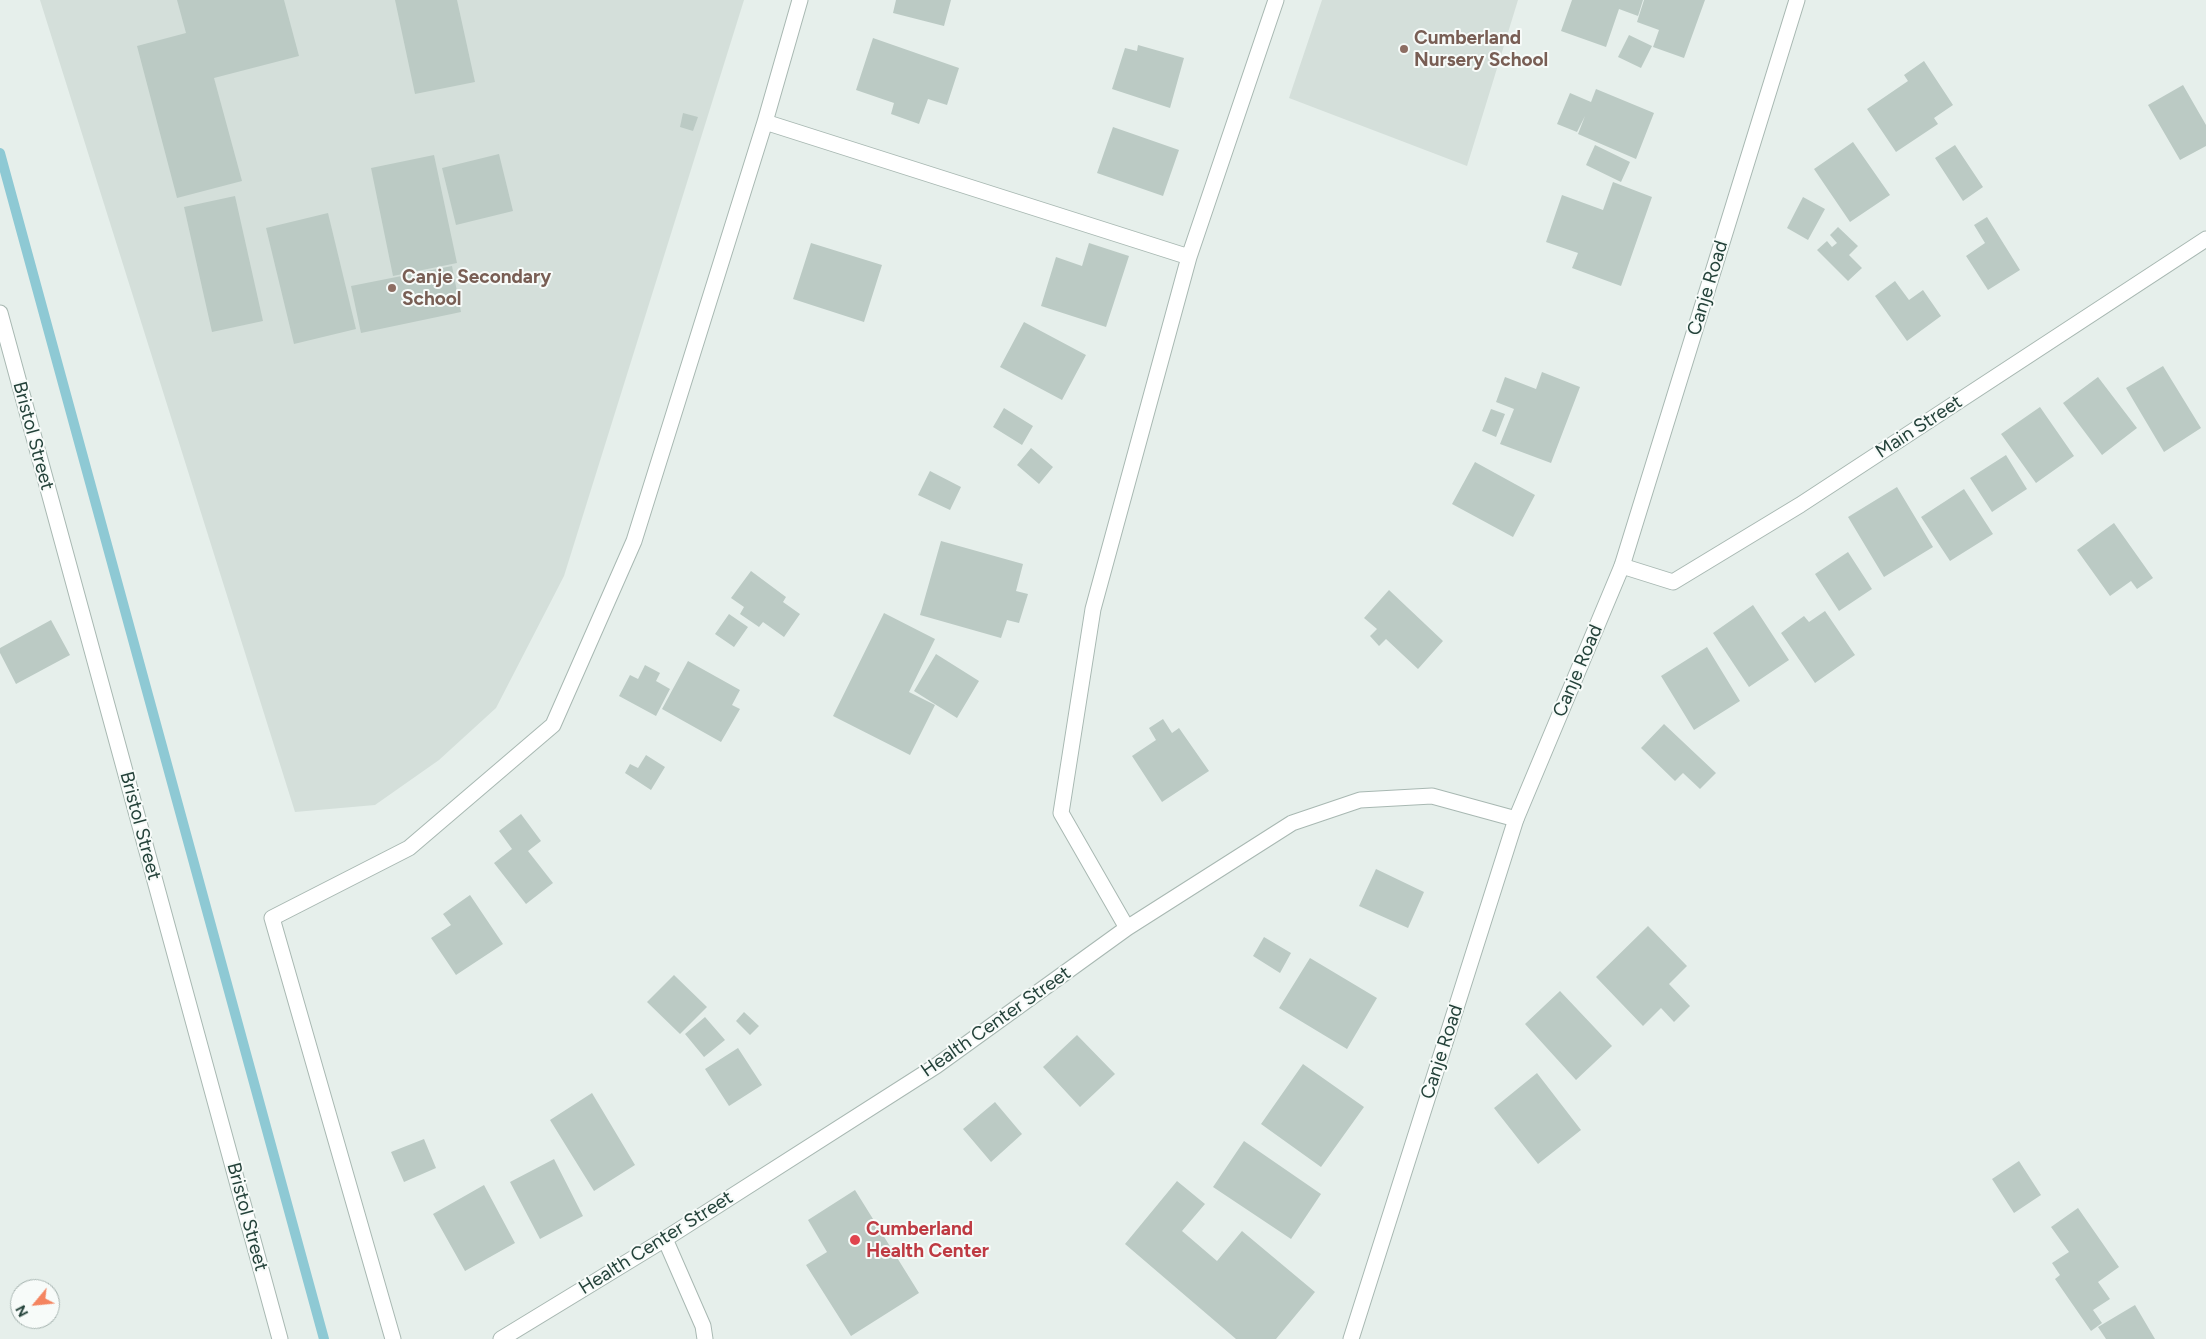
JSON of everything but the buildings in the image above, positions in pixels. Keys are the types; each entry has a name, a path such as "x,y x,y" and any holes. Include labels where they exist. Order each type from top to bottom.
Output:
{"street":[{"path":"394,1339 272,918 409,848 553,725 634,541 765,122 800,0"},
{"path":"1127,928 1061,813 1093,609 1189,257 1276,0"},
{"name":"Canje Road","path":"1351,1339 1516,819 1622,566 1797,0"},
{"path":"765,122 1189,257"},
{"name":"Main Street","path":"1622,566 1673,582 1800,505 2206,239"},
{"name":"Bristol Street","path":"0,314 280,1339"},
{"name":"Health Center Street","path":"501,1339 665,1239 936,1066 1127,928 1292,823 1360,800 1432,796 1516,819"},
{"path":"665,1239 703,1326 705,1339"}],"shaded area":[{"name":"Canje Secondary School","path":"40,0 744,0 564,576 496,708 439,760 375,805 295,812"},
{"name":"Cumberland Nursery School","path":"1322,0 1518,0 1467,166 1289,98"}],"waterway":[{"path":"0,153 324,1339"}],"place":[{"name":"Cumberland Nursery School","path":"1404,49"},
{"name":"Canje Secondary School","path":"392,288"},
{"name":"Cumberland Health Center","path":"855,1240"}]}
